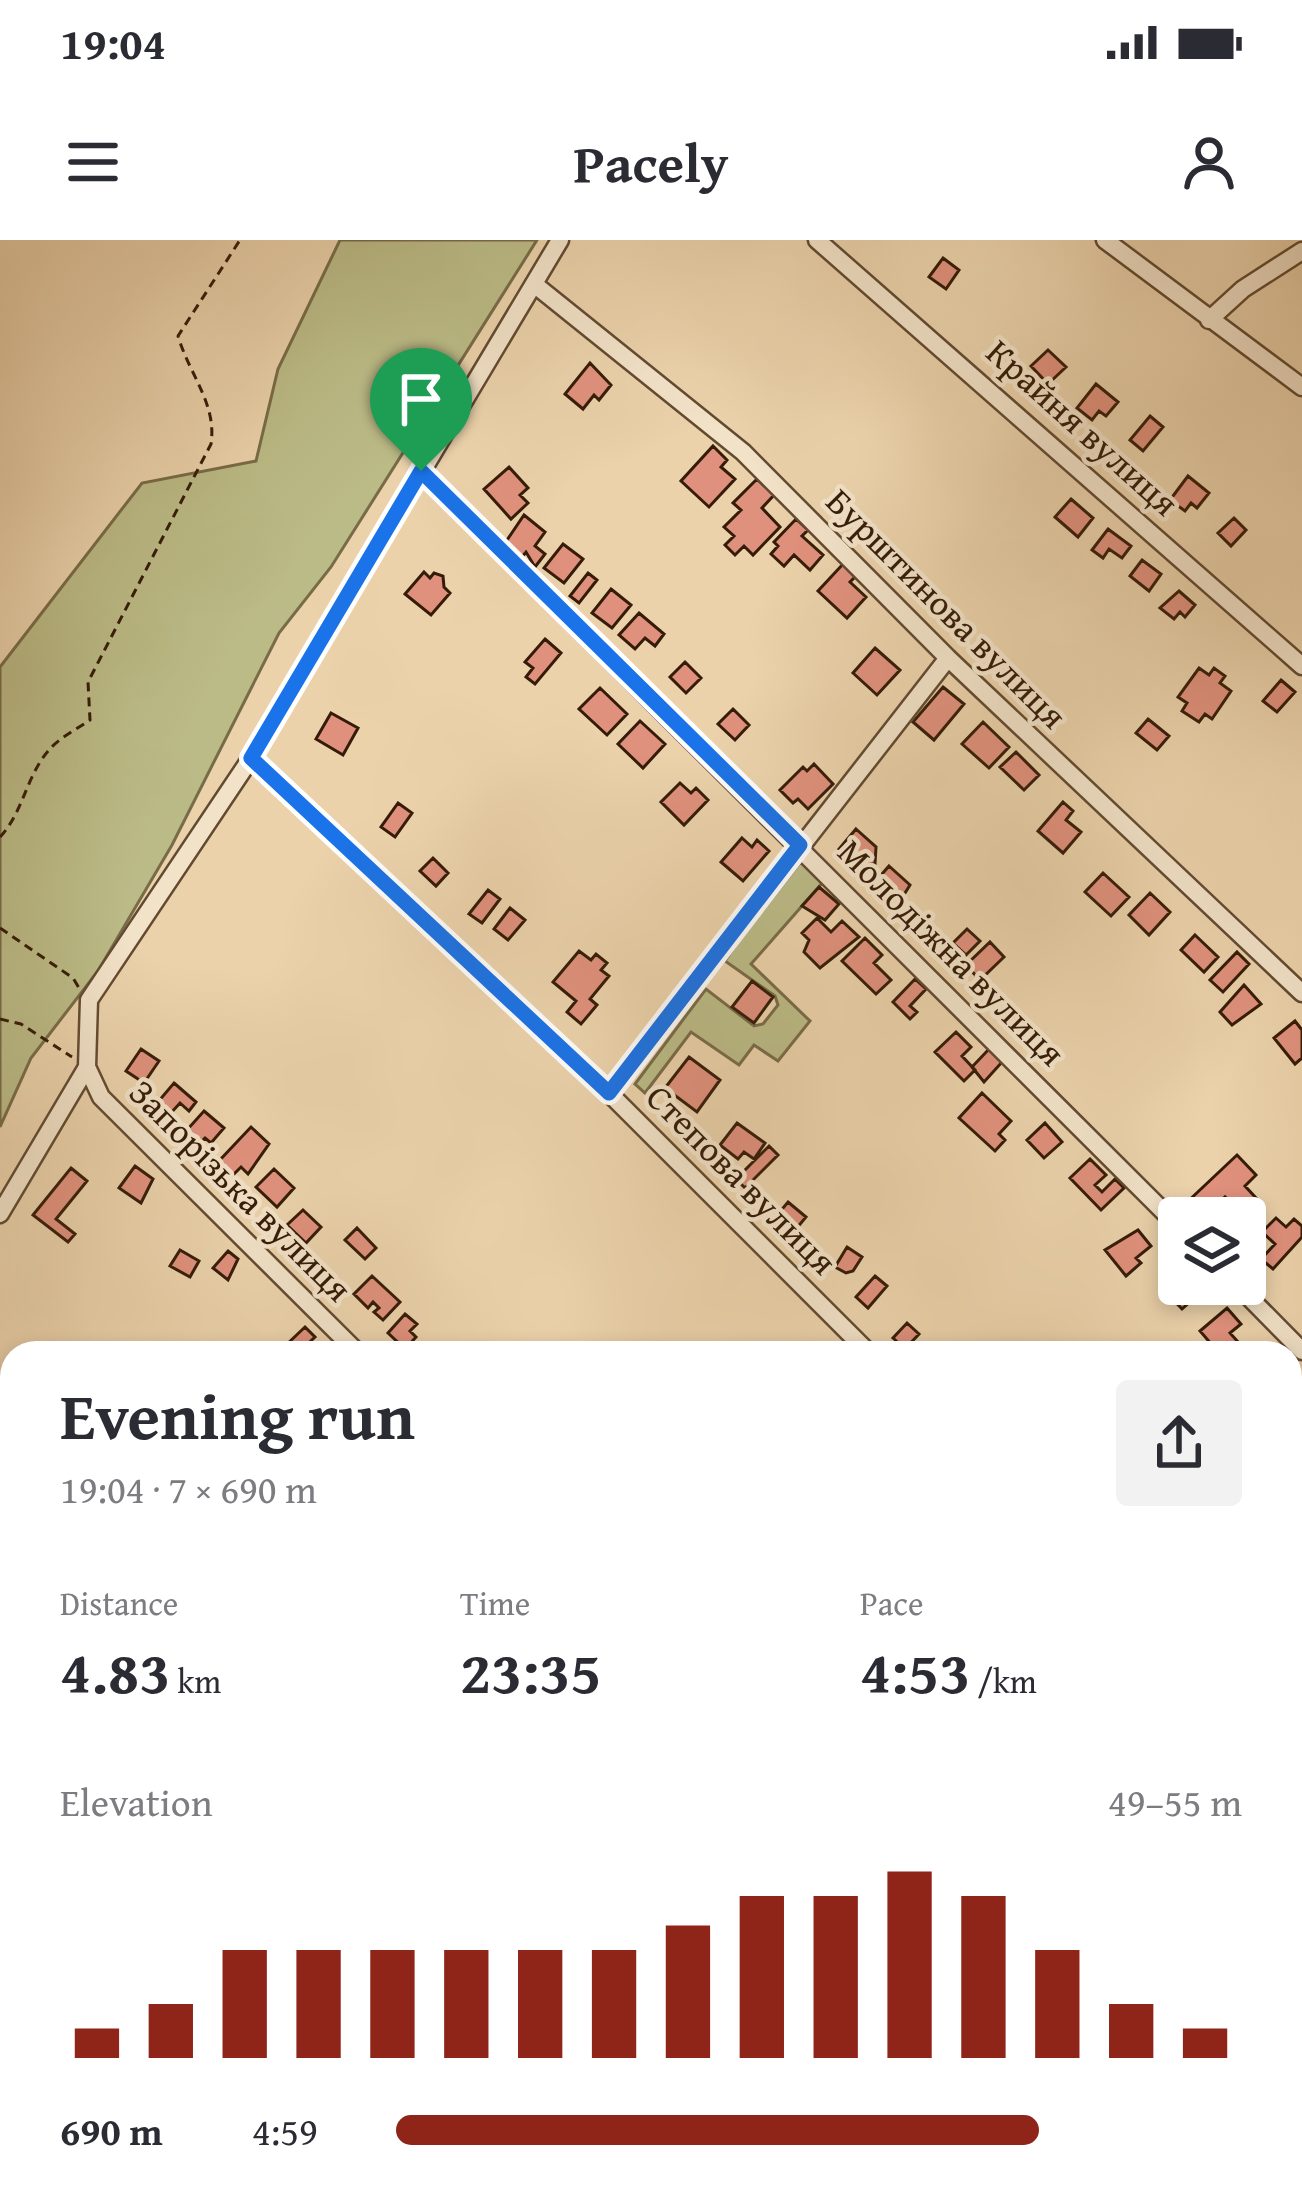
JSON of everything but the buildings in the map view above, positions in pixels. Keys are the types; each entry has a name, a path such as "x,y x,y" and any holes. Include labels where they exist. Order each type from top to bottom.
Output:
{"street":[{"path":"0,1214 87,1067 89,1000 251,758 560,240"},
{"name":"Крайня вулиця","path":"817,240 1302,666"},
{"path":"1105,240 1302,387"},
{"path":"1209,320 1302,250"},
{"name":"Бурштинова вулиця","path":"534,284 718,429 948,658 1302,993"},
{"name":"Молодіжна вулиця","path":"421,471 1158,1206"},
{"path":"609,1093 948,658"},
{"name":"Степова вулиця","path":"251,758 609,1093 857,1341"},
{"name":"Запорізька вулиця","path":"87,1067 100,1097 346,1341"},
{"path":"1257,1305 1292,1341"}],"path":[{"path":"0,837 22,807 30,780 50,748 90,720 88,682 211,444 215,416 188,368 178,336 240,240"},
{"path":"0,928 73,978 89,1000"},
{"path":"0,1018 21,1024 87,1067"}],"green space":[{"path":"340,240 537,240 331,567 279,633 172,845 98,971 31,1058 0,1127 0,667 142,483 256,461 278,369"},
{"path":"802,863 823,882 751,964 810,1021 778,1061 754,1045 739,1065 691,1032 645,1093 635,1084 706,989 754,1026 763,1024 778,1005 775,996 725,961 786,873"}],"route":[{"path":"421,471 800,845 609,1093 251,758 421,471"}]}
